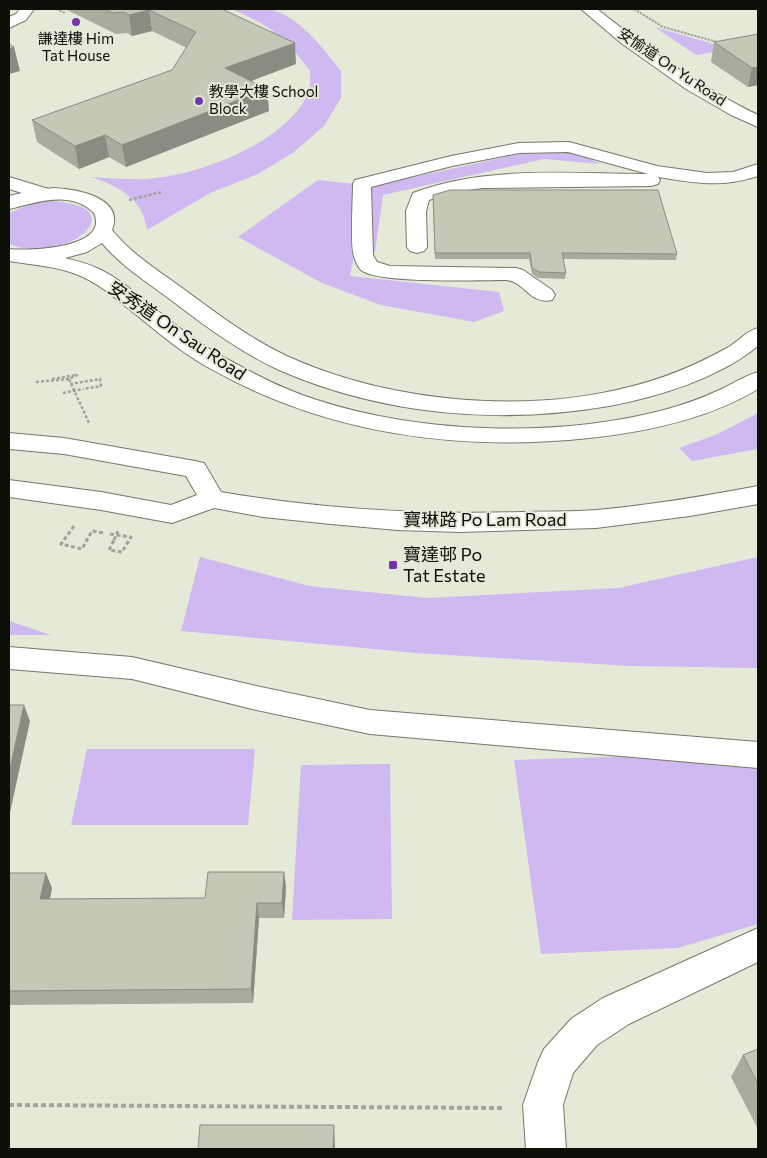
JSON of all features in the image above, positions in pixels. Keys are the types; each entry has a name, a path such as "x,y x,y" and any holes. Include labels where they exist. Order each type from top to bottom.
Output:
{"main road":[{"path":"9,22 20,18 27,9"},
{"name":"安愉道 On Yu Road","path":"588,9 677,74 758,122"},
{"path":"359,285 363,255 362,184 451,161 519,148 569,147 656,171 707,179"},
{"path":"417,247 416,211 420,197 444,189 489,181 707,179 735,177 758,170"},
{"path":"9,183 45,194"},
{"path":"9,203 45,194 68,194 92,202 101,208 106,216 106,223 102,230 92,240 75,249 55,255 16,256"},
{"name":"安秀道 On Sau Road","path":"102,230 111,242 134,262 203,314 288,365 332,383 383,396 438,405 494,409 551,407 604,400 654,388 698,372 735,353 758,335"},
{"path":"363,255 369,266 389,272 516,274 544,295"},
{"name":"安秀道 On Sau Road","path":"16,256 76,267 94,275 121,292 169,330 217,362 258,384 300,402 391,426 470,435 533,436 579,432 645,422 674,415 730,394 758,379"},
{"path":"9,441 64,446 195,469 212,499 172,514 101,501 9,489"},
{"name":"寶琳路 Po Lam Road","path":"212,499 263,508 397,521 500,523 596,519 690,507 758,495"},
{"path":"9,658 132,668 252,697 370,722 758,755"},
{"path":"546,1149 543,1105 557,1062 584,1032 616,1011 758,944"}],"path":[{"path":"56,9 64,13"},
{"name":"安愉道 On Yu Road","path":"634,9 663,27 729,45"},
{"path":"121,202 162,192"},
{"path":"79,374 69,379 36,382 79,374"},
{"path":"69,379 93,430"},
{"path":"63,393 101,386 100,380 70,384"},
{"path":"76,524 61,544 82,549 92,531 131,537 122,552 109,550 114,540"},
{"path":"9,1105 503,1108 505,1116"}],"shaded area":[{"path":"266,8 281,13 301,26 341,71 341,98 324,126 294,152 258,174 210,193 147,230 145,219 135,202 128,195 111,185 91,177 148,179 192,171 215,163 261,141 281,127 297,112 308,94 310,71 293,49 267,27 231,9"},
{"path":"656,28 658,28 731,49 696,55"},
{"path":"542,149 571,151 601,164 544,159 383,195 375,252 354,256 350,276 499,292 504,311 474,322 381,305 322,283 238,237 318,180 373,186"},
{"path":"49,201 76,205 89,213 91,222 84,233 71,242 52,248 31,249 9,244 9,213 34,203"},
{"path":"758,413 758,449 692,461 679,448 718,434"},
{"path":"200,557 309,586 427,598 618,588 758,557 758,668 630,666 416,653 181,631"},
{"path":"9,621 51,635 9,635"},
{"path":"87,749 255,749 248,825 71,825"},
{"path":"635,756 758,767 758,924 678,948 541,954 514,760"},
{"path":"390,764 392,919 292,920 301,765"}],"building":[{"path":"104,9 222,9 295,43 225,68 267,89 122,145 105,135 75,146 32,120 172,70 196,32 149,10 129,15 124,12 113,13"},
{"path":"758,34 758,67 752,68 714,42"},
{"path":"450,190 658,190 677,254 562,253 566,273 539,272 532,268 530,253 435,253 433,195"},
{"path":"9,705 24,705 9,773"},
{"path":"208,872 284,872 282,903 257,903 251,989 9,991 9,873 46,873 40,899 205,898"},
{"path":"758,1049 758,1084 743,1055"},
{"path":"200,1125 334,1125 333,1149 198,1149"}],"place":[{"name":"謙達樓 Him Tat House","path":"76,22"},
{"name":"教學大樓 School Block","path":"199,101"},
{"name":"寶達邨 Po Tat Estate","path":"393,565"}]}
